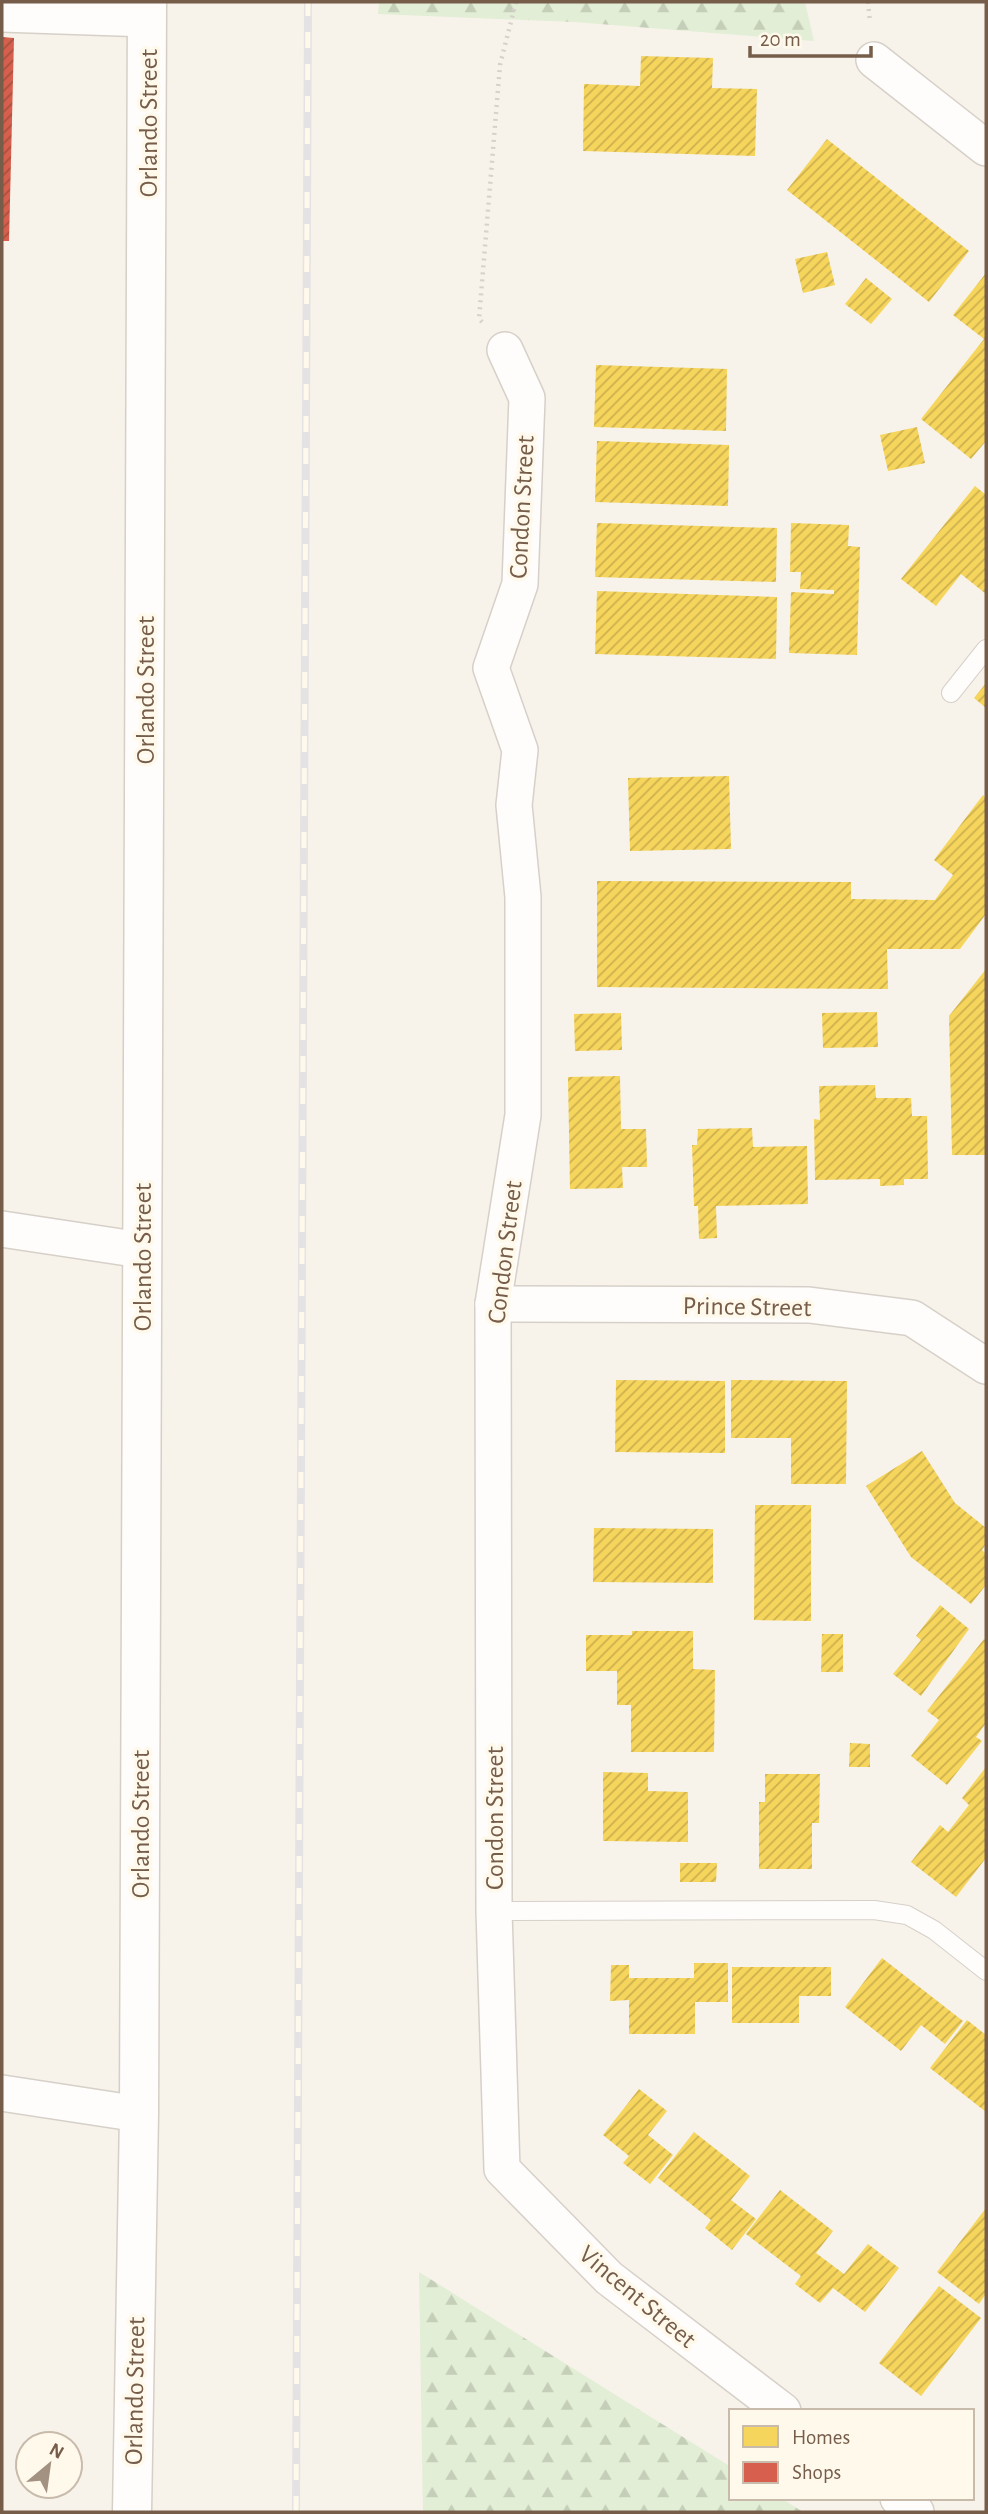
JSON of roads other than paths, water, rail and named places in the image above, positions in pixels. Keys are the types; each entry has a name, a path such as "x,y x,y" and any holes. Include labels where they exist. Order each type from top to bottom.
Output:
{"street":[{"path":"2,14 148,10"},
{"name":"Orlando Street","path":"132,2512 138,2114 148,10"},
{"path":"874,61 986,148"},
{"name":"Condon Street","path":"502,2169 494,1911 493,1304 523,1115 523,897 514,805 520,750 491,668 520,584 527,398 505,350"},
{"path":"2,1229 141,1250"},
{"name":"Prince Street","path":"493,1304 809,1305 912,1318 986,1366"},
{"path":"2,2093 138,2114"},
{"name":"Vincent Street","path":"502,2169 609,2278 780,2409"},
{"path":"901,2500 916,2512"}],"lane":[{"path":"951,693 986,649"},
{"path":"494,1911 874,1910 907,1915 934,1930 986,1972"}],"railway":[{"path":"296,2512 308,2"}]}
